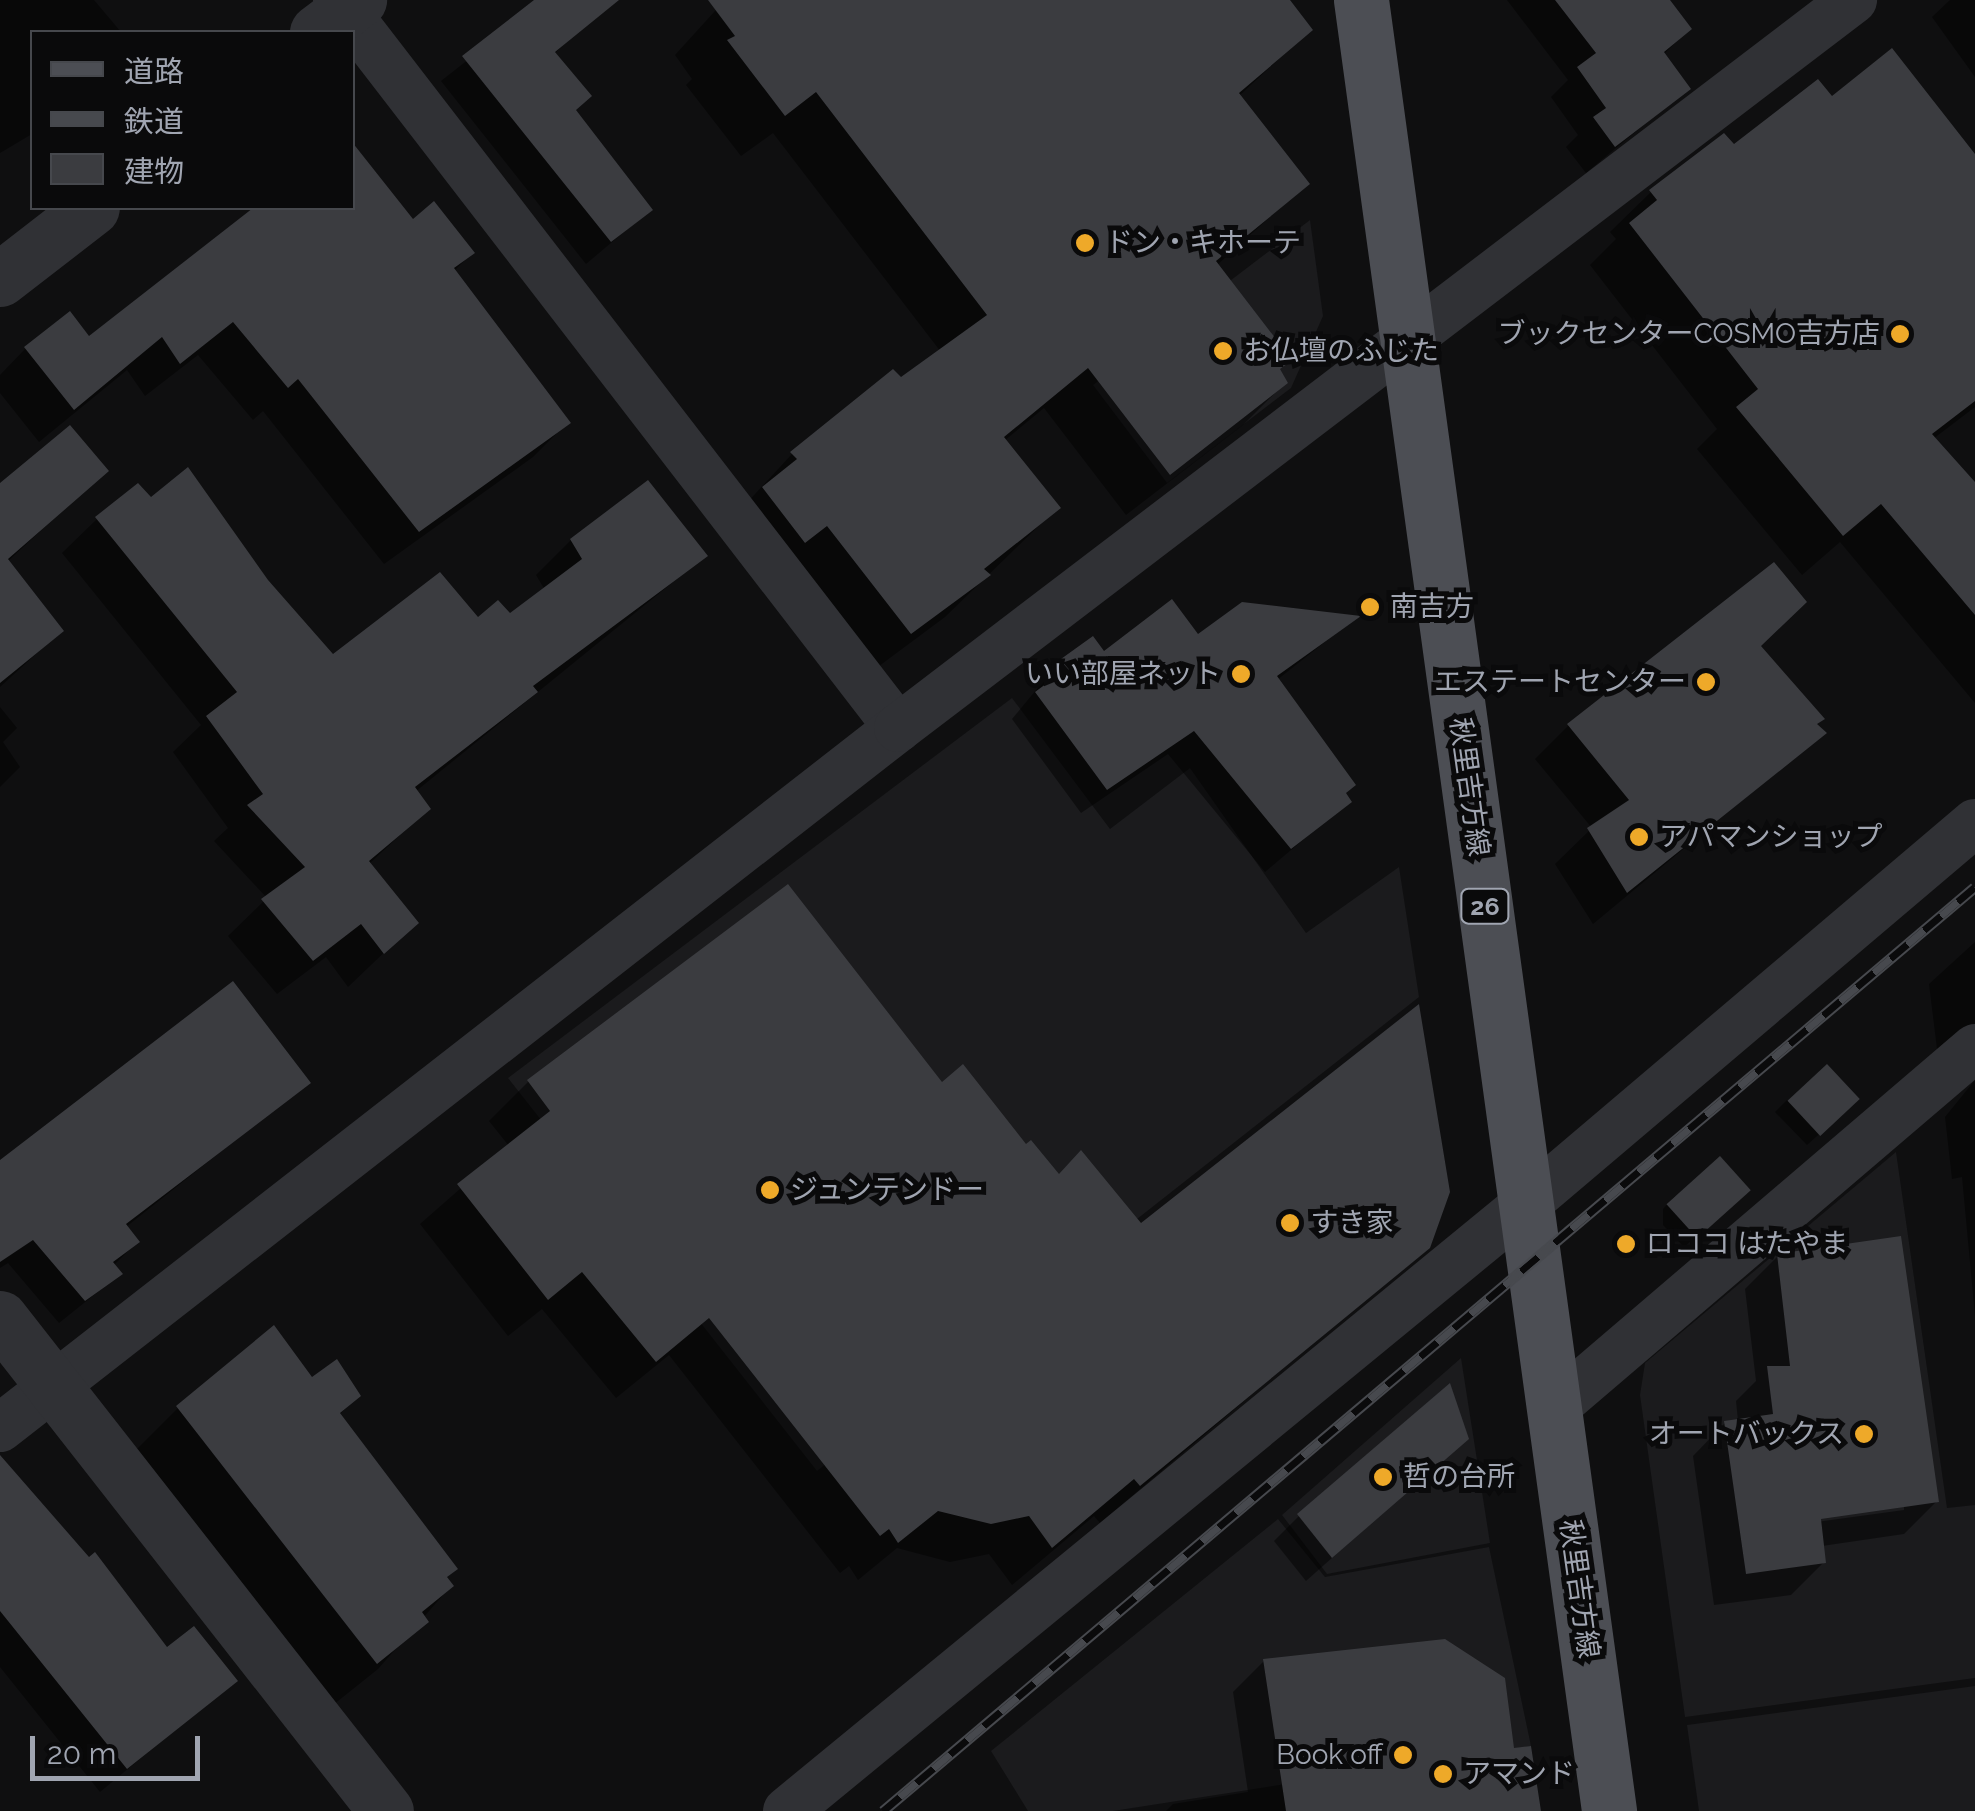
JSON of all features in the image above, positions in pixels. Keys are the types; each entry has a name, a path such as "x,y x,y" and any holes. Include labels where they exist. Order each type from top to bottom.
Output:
{"main road":[{"name":"秋里吉方線","path":"1362,0 1609,1811"}],"street":[{"path":"0,1428 898,728 1853,0"},
{"path":"355,32 898,728"},
{"path":"0,278 89,210"},
{"path":"787,1811 1526,1204 1975,823"},
{"path":"1554,1408 1975,1048"},
{"path":"0,1318 386,1811"}],"shaded area":[{"name":"お仏壇のふじた","path":"1310,220 1323,316 1291,388 1167,483 1093,385"},
{"path":"1012,698 1110,829 1190,768 1306,933 1399,867 1419,997 817,1471 508,1078"},
{"path":"1896,1152 1947,1508 1975,1505 1975,1678 1685,1717 1640,1395 1645,1363"},
{"path":"1461,1358 1490,1543 1327,1574 1282,1515"},
{"path":"1278,1519 1325,1577 1489,1547 1531,1746 1113,1811 1028,1811 991,1751"},
{"path":"1975,1686 1975,1811 1699,1811 1687,1725"}],"building":[{"path":"534,0 619,0 555,52 592,96 576,110 653,210 611,242 462,56"},
{"path":"708,0 1290,0 1313,30 1239,93 1310,184 1216,261 1292,360 1280,369 1288,383 1170,475 1088,368 1004,437 1061,508 984,569 991,575 911,634 827,526 805,543 762,487 797,459 790,452 893,369 901,377 987,315 816,92 785,116 727,40 735,36"},
{"path":"1555,0 1670,0 1692,29 1664,52 1691,89 1615,147 1593,117 1606,108 1577,67 1596,53"},
{"path":"1892,48 1975,154 1975,401 1932,434 1975,482 1975,615 1881,504 1843,536 1736,407 1758,389 1629,223 1657,200 1649,190 1724,133 1734,144 1818,79 1832,96"},
{"path":"355,146 413,219 434,201 475,253 454,268 571,423 419,532 298,379 288,388 233,322 180,364 162,337 74,410 24,347 70,311 89,336 250,210 355,210"},
{"path":"70,425 109,471 8,559 64,631 0,683 0,483"},
{"path":"188,467 268,580 333,654 440,572 478,617 498,600 510,613 582,559 570,539 648,480 708,556 533,686 538,692 415,787 431,809 369,861 419,923 384,954 361,924 313,961 261,899 305,867 247,805 263,794 206,716 237,692 95,517 138,483 151,497"},
{"name":"エステートセンター","path":"1774,562 1807,602 1761,646 1825,719 1817,724 1827,733 1627,893 1587,828 1629,800 1567,724"},
{"path":"1172,599 1198,634 1242,602 1361,616 1277,676 1356,785 1346,793 1352,802 1291,849 1194,731 1107,790 1035,692 1062,672 1054,664 1093,636 1104,651"},
{"path":"788,884 942,1082 963,1064 1026,1144 1031,1140 1059,1174 1081,1150 1141,1223 1419,1004 1450,1192 1430,1248 1140,1486 1134,1479 1052,1548 1029,1516 991,1524 938,1511 898,1543 889,1529 880,1536 709,1318 656,1362 582,1272 548,1300 457,1184 550,1111 527,1080"},
{"path":"233,981 311,1083 126,1224 140,1242 113,1262 123,1274 85,1301 33,1240 0,1262 0,1160"},
{"path":"1827,1064 1860,1099 1820,1136 1788,1101"},
{"path":"1720,1156 1751,1190 1697,1238 1666,1204"},
{"name":"オートバックス","path":"1901,1236 1939,1502 1821,1519 1826,1563 1746,1574 1724,1421 1773,1414 1767,1366 1790,1366 1777,1254"},
{"path":"274,1325 312,1377 337,1359 361,1396 340,1413 458,1569 447,1577 454,1586 422,1612 429,1622 377,1664 176,1406"},
{"name":"哲の台所","path":"1450,1383 1469,1439 1332,1558 1297,1514"},
{"path":"0,1455 89,1557 95,1552 167,1647 194,1626 238,1681 127,1769 0,1611"},
{"path":"1445,1639 1505,1678 1514,1748 1531,1746 1541,1811 1286,1811 1263,1659"}],"railway":[{"path":"883,1811 1975,887"}],"place":[{"name":"ドン・キホーテ","path":"1085,243"},
{"name":"ブックセンターCOSMO吉方店","path":"1900,334"},
{"name":"お仏壇のふじた","path":"1223,351"},
{"name":"南吉方","path":"1370,607"},
{"name":"いい部屋ネット","path":"1241,674"},
{"name":"エステートセンター","path":"1706,682"},
{"name":"アパマンショップ","path":"1639,837"},
{"name":"ジュンテンドー","path":"770,1190"},
{"name":"すき家","path":"1290,1223"},
{"name":"ロココ はたやま","path":"1626,1244"},
{"name":"オートバックス","path":"1864,1434"},
{"name":"哲の台所","path":"1383,1477"},
{"name":"Book off","path":"1403,1755"},
{"name":"アマンド","path":"1443,1774"}]}
